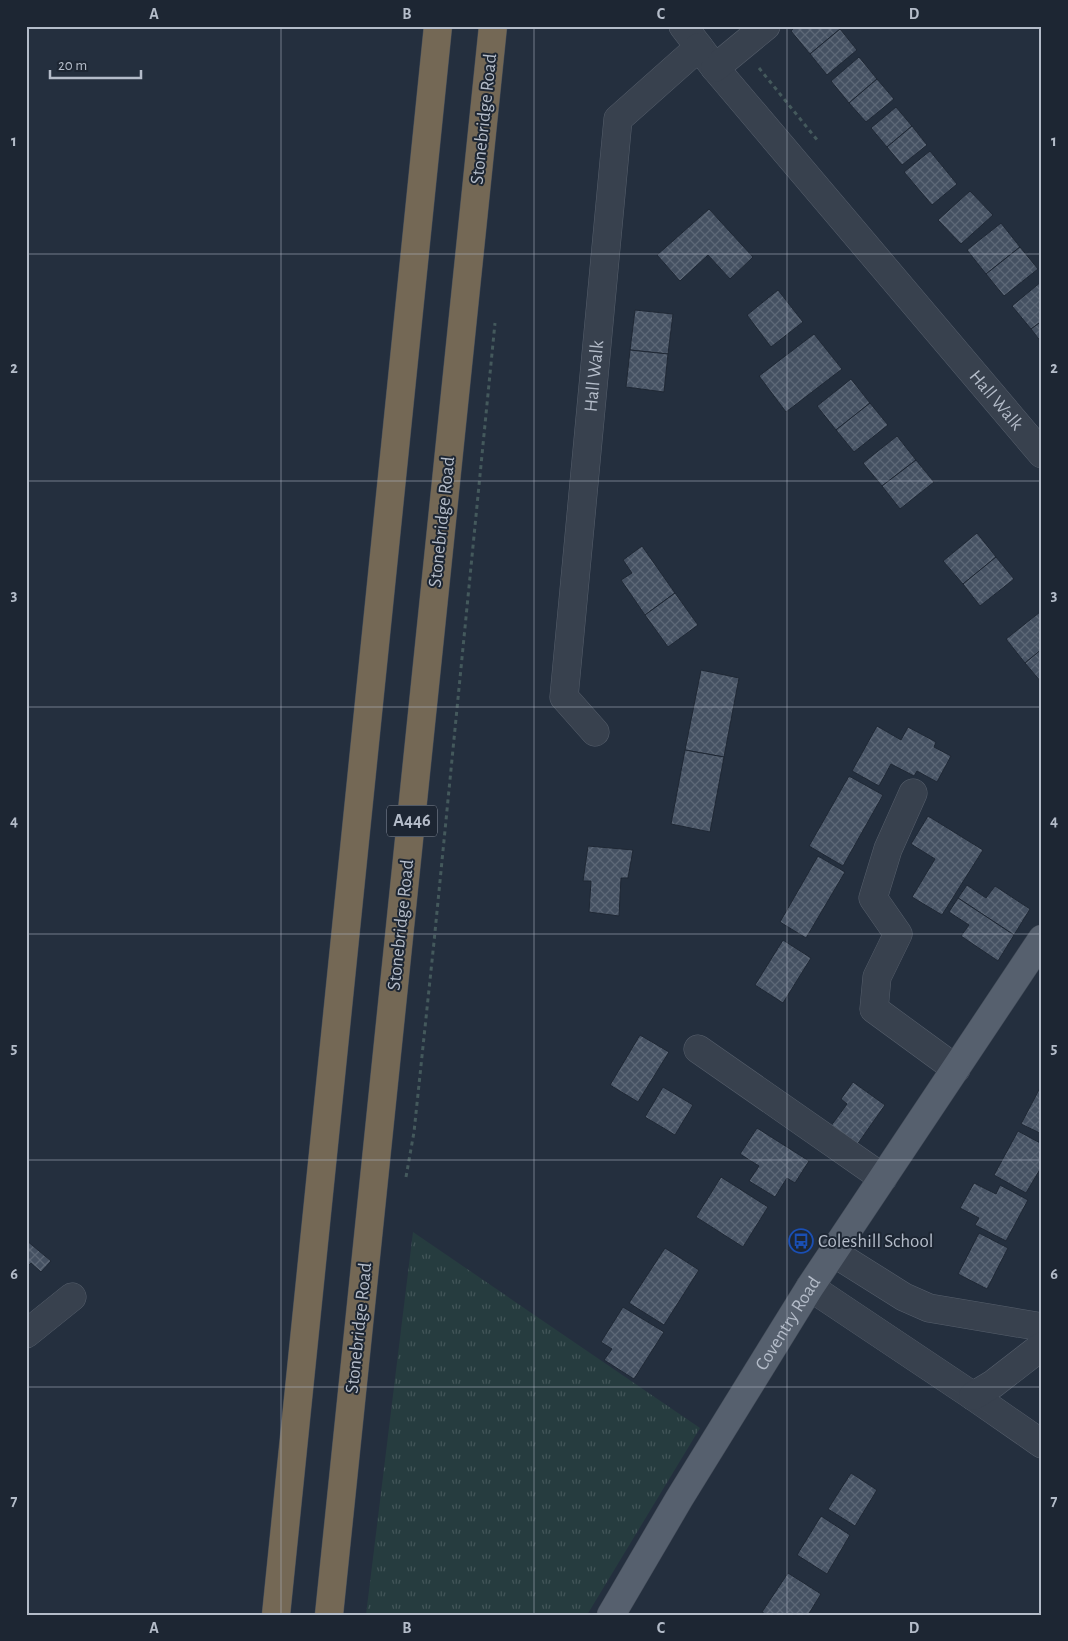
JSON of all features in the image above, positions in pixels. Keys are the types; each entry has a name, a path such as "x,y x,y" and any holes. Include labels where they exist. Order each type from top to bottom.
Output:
{"highway":[{"path":"276,1615 438,26"},
{"name":"Stonebridge Road","path":"329,1615 493,26"}],"main road":[{"name":"Coventry Road","path":"611,1615 679,1499 810,1287 1042,939"}],"street":[{"path":"699,47 766,26"},
{"name":"Hall Walk","path":"595,732 564,697 618,118 699,47 1042,454"},
{"path":"914,793 888,849 873,898 898,934 877,977 874,1009 956,1069"},
{"path":"698,1049 883,1178"},
{"path":"834,1253 904,1297 929,1308 1042,1326"},
{"path":"810,1287 1042,1444"},
{"path":"26,1334 72,1297"},
{"path":"973,1396 993,1384 1042,1346"}],"path":[{"path":"404,1186 414,1132 432,961 495,316"}],"green space":[{"path":"413,1232 700,1428 587,1615 366,1615"}],"building":[{"path":"796,26 837,26 840,29 810,54 791,31"},
{"path":"840,29 857,50 827,75 810,54"},
{"path":"859,57 877,79 849,103 831,81"},
{"path":"877,79 894,99 866,122 849,103"},
{"path":"896,107 912,126 887,147 871,128"},
{"path":"912,126 927,145 902,165 887,147"},
{"path":"930,151 957,184 932,205 904,172"},
{"path":"970,191 993,215 961,244 938,220"},
{"path":"709,209 753,257 730,279 708,255 680,281 657,255"},
{"path":"1001,223 1020,247 986,274 967,250"},
{"path":"1020,247 1038,269 1004,296 986,274"},
{"path":"1042,281 1042,321 1031,329 1012,306"},
{"path":"778,290 803,322 771,347 747,315"},
{"path":"635,310 673,314 668,354 630,350"},
{"path":"1042,321 1042,343 1031,329"},
{"path":"814,334 842,369 786,412 759,376"},
{"path":"630,350 668,354 664,392 626,387"},
{"path":"851,379 870,403 836,430 817,406"},
{"path":"870,403 888,425 854,452 836,430"},
{"path":"897,436 916,460 882,486 863,463"},
{"path":"916,460 934,482 900,509 882,486"},
{"path":"977,533 996,557 963,584 943,561"},
{"path":"642,546 675,593 645,615 621,580 632,573 623,560"},
{"path":"996,557 1014,579 980,606 963,584"},
{"path":"675,593 698,625 668,647 645,615"},
{"path":"1040,612 1042,614 1042,649 1025,663 1006,639"},
{"path":"1042,649 1042,683 1025,663"},
{"path":"701,670 739,678 724,757 685,750"},
{"path":"877,726 901,740 908,727 936,742 934,747 951,756 937,782 917,771 914,776 891,764 879,786 852,771"},
{"path":"685,750 724,757 710,832 671,824"},
{"path":"849,776 883,795 843,866 809,846"},
{"path":"928,816 983,850 942,915 912,897 935,859 911,844"},
{"path":"588,846 633,850 628,878 621,878 619,916 589,912 591,881 583,881"},
{"path":"818,856 845,872 806,938 780,922"},
{"path":"967,885 986,898 995,886 1030,909 1014,935 958,898"},
{"path":"958,898 1014,935 998,961 961,936 969,925 949,912"},
{"path":"783,940 811,958 783,1003 755,985"},
{"path":"640,1035 669,1052 638,1102 610,1085"},
{"path":"853,1082 885,1105 854,1149 828,1130 847,1104 841,1099"},
{"path":"1042,1084 1042,1134 1021,1124"},
{"path":"663,1087 693,1105 675,1135 645,1117"},
{"path":"757,1128 809,1161 795,1183 787,1178 775,1197 749,1181 759,1166 740,1154"},
{"path":"1018,1131 1042,1144 1042,1166 1026,1193 994,1175"},
{"path":"721,1177 768,1207 743,1247 696,1217"},
{"path":"974,1183 996,1194 1000,1185 1028,1200 1006,1241 975,1225 979,1218 960,1208"},
{"path":"979,1233 1008,1248 987,1289 958,1274"},
{"path":"26,1240 51,1261 41,1272 31,1263 26,1268"},
{"path":"665,1248 699,1270 664,1325 629,1303"},
{"path":"623,1307 664,1332 634,1379 604,1360 612,1349 601,1342"},
{"path":"851,1473 877,1490 855,1526 828,1509"},
{"path":"821,1516 850,1535 827,1574 797,1555"},
{"path":"788,1573 821,1594 808,1615 767,1615 762,1612"}],"place":[{"name":"Coleshill School","path":"801,1241"}]}
